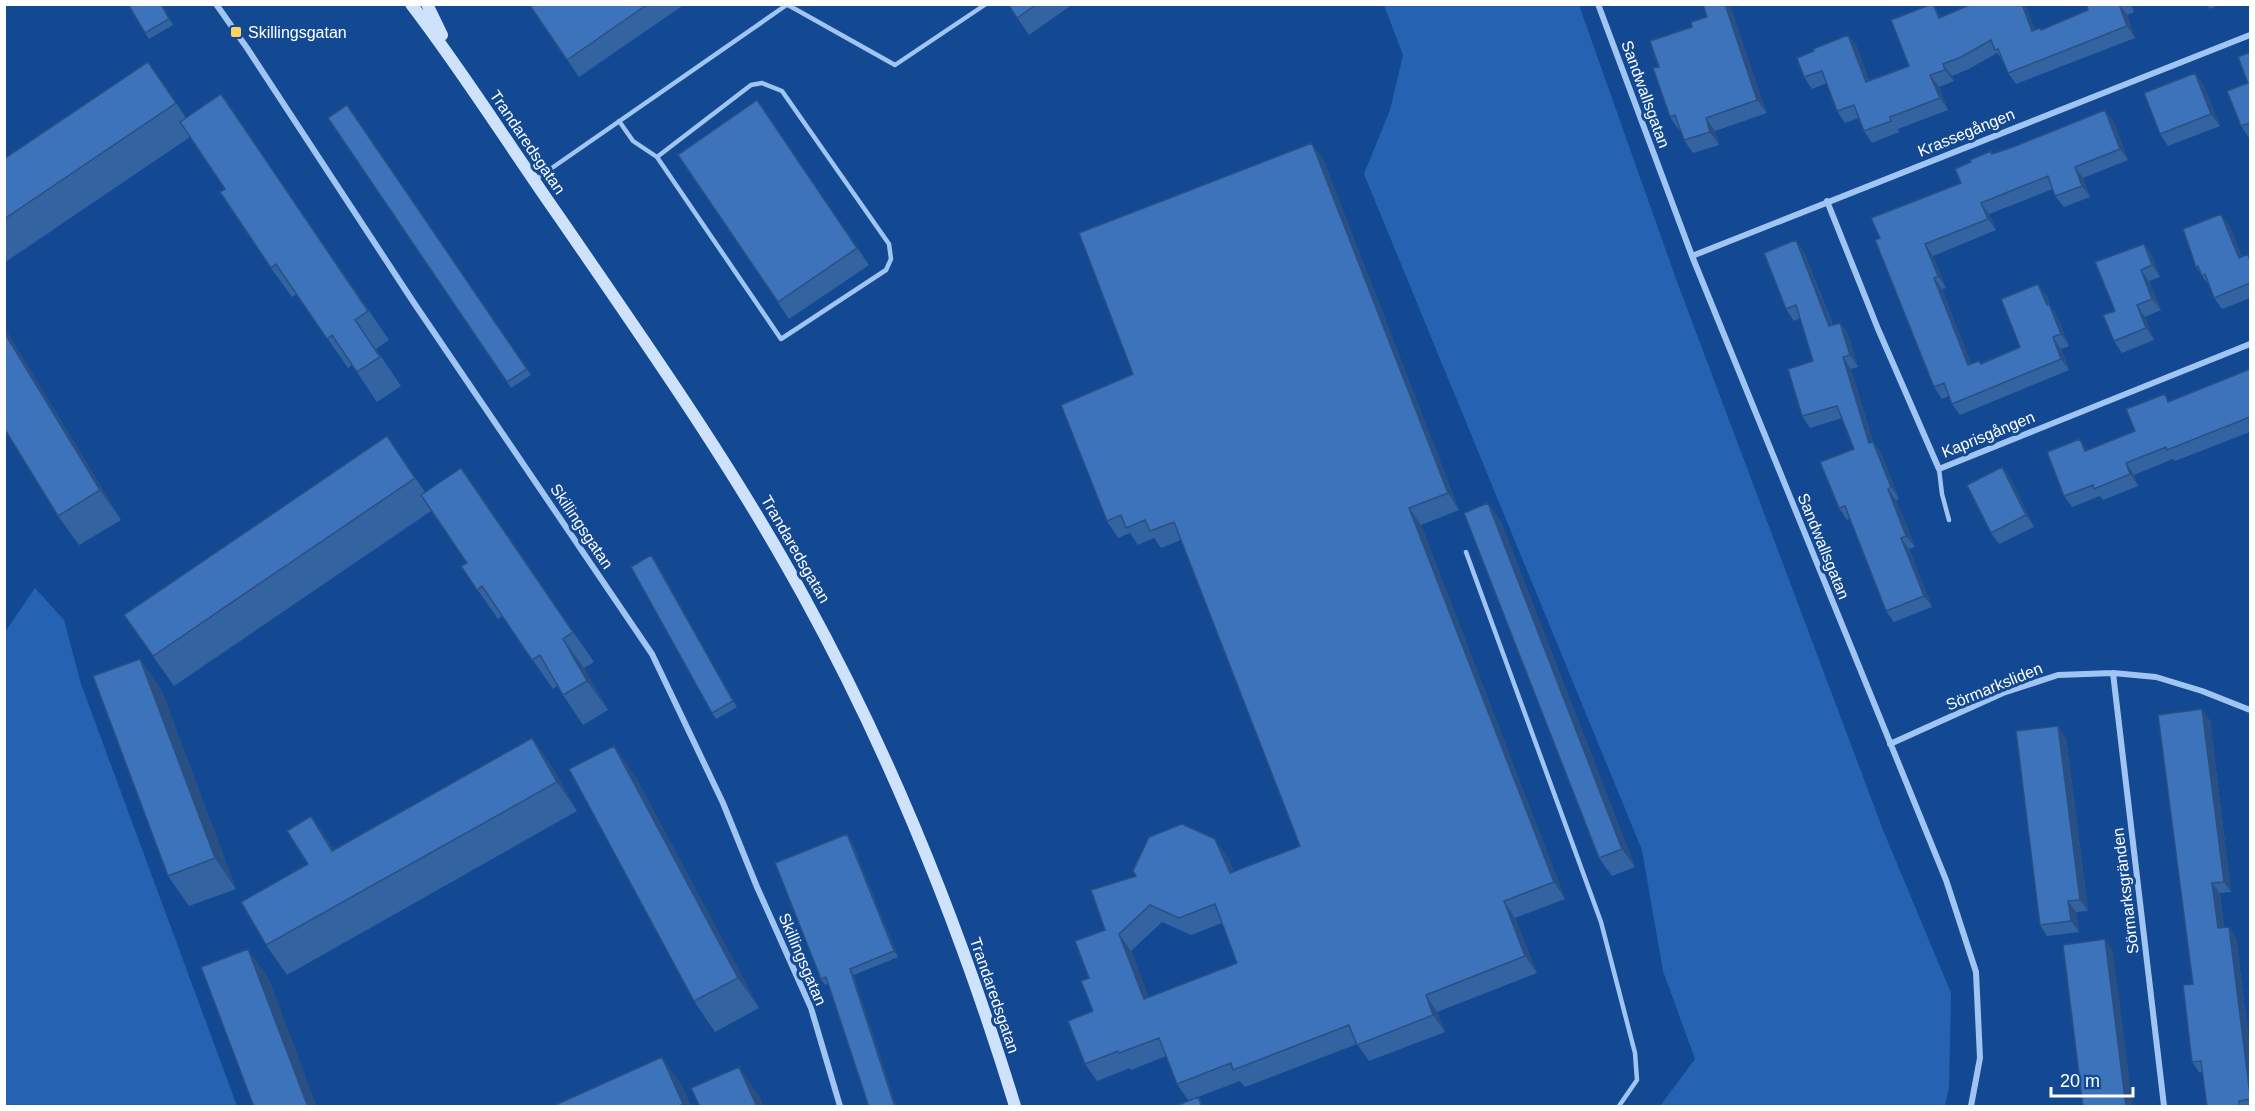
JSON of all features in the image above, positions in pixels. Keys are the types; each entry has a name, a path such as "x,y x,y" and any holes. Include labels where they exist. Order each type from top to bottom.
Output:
{"street":[{"name":"Skillingsgatan","path":"216,4 425,321 652,654 723,803 757,887 811,1008 840,1107"},
{"name":"Trandaredsgatan","path":"411,4 453,58 738,483 803,595 883,751 933,868 986,1013 1015,1107"},
{"name":"Trandaredsgatan","path":"427,4 453,58"},
{"name":"Sandwallsgatan","path":"1598,4 1692,256 1946,880 1976,972 1980,1058 1971,1107"},
{"name":"Krassegången","path":"1692,256 2250,35"},
{"name":"Kaprisgången","path":"1827,201 1878,329 1939,469 2250,344"},
{"name":"Sörmarksliden","path":"1890,744 2003,693 2052,677 2113,673 2156,677 2202,691 2250,710"},
{"name":"Sörmarksgränden","path":"2113,673 2164,1107"}],"lane":[{"path":"534,181 788,5 895,65 986,4"},
{"path":"619,121 633,141 657,157 782,339 886,270 891,259 889,244 782,91 762,83 751,85 657,157"},
{"path":"1939,469 1942,494 1949,520"},
{"path":"1466,552 1601,922 1635,1053 1637,1080 1619,1107"}],"shaded area":[{"path":"1384,5 1579,5 1676,279 1883,830 1951,993 1949,1088 1945,1106 1660,1106 1695,1059 1663,971 1642,850 1364,174 1390,110 1403,55"},
{"path":"35,588 64,620 81,684 237,1106 5,1106 5,632"}],"building":[{"path":"128,4 161,4 169,19 145,33"},
{"path":"529,4 648,4 567,60"},
{"path":"1008,4 1037,4 1017,18"},
{"path":"1703,4 1725,4 1757,100 1706,118 1710,132 1684,140 1675,115 1670,117 1653,68 1659,67 1650,41 1692,27 1691,22 1707,17"},
{"path":"1933,4 1939,18 1972,4 2022,4 2032,31 2040,28 2041,30 2088,10 2086,4 2119,4 2127,26 2008,73 1998,49 1995,50 1991,40 1943,64 1945,70 1930,75 1940,98 1890,117 1891,121 1864,131 1854,105 1837,111 1822,71 1804,77 1797,58 1848,35 1866,82 1909,66 1891,20"},
{"path":"2250,52 2250,123 2241,126 2227,91 2248,83 2238,57"},
{"path":"148,62 176,103 4,219 4,159"},
{"path":"2195,73 2211,114 2160,134 2144,93"},
{"path":"221,94 368,311 355,320 380,357 357,372 332,335 327,339 276,264 271,268 220,192 225,189 180,122"},
{"path":"757,100 857,248 778,302 678,155"},
{"path":"347,105 527,369 507,382 328,118"},
{"path":"2105,110 2120,149 2075,167 2082,186 2055,196 2048,176 1981,203 1988,219 1925,244 1938,276 1934,278 1968,365 1979,361 1981,364 2020,347 2001,299 2038,284 2061,334 2053,337 2061,359 1952,404 1944,383 1934,387 1875,240 1880,238 1871,218 1961,183 1955,169 1971,162 1970,160 1991,151 1992,154 2013,147"},
{"path":"1312,143 1448,493 1409,508 1554,882 1504,901 1525,956 1426,995 1433,1015 1357,1045 1349,1025 1233,1070 1231,1063 1177,1084 1159,1038 1085,1064 1068,1021 1093,1011 1081,981 1089,978 1075,941 1105,930 1091,890 1136,876 1133,871 1149,837 1182,824 1215,839 1230,873 1300,846 1174,522 1150,531 1145,520 1126,528 1121,515 1107,521 1061,405 1133,374 1079,233","holes":["1215,904 1237,963 1144,999 1119,934 1150,905 1179,918"]},
{"path":"2221,214 2239,258 2248,254 2250,283 2214,298 2205,274 2202,276 2198,266 2196,267 2183,229"},
{"path":"1796,240 1829,326 1840,323 1850,355 1843,357 1869,443 1873,442 1891,487 1888,489 1906,536 1901,538 1924,596 1886,611 1845,506 1839,508 1820,462 1854,449 1837,406 1802,416 1788,369 1813,361 1796,305 1786,309 1764,253"},
{"path":"2144,244 2152,265 2141,270 2152,299 2137,305 2146,328 2114,341 2103,315 2115,311 2095,262"},
{"path":"4,332 100,490 58,516 4,428"},
{"path":"2250,369 2250,417 2167,450 2166,447 2126,463 2130,474 2094,489 2093,485 2064,496 2047,452 2080,439 2085,451 2135,431 2126,409 2165,394 2168,402"},
{"path":"387,436 415,478 153,656 124,615"},
{"path":"2002,467 2026,515 1991,533 1967,485"},
{"path":"461,468 573,632 563,639 587,681 563,695 540,655 532,660 482,586 477,590 461,566 467,563 421,495"},
{"path":"1488,503 1622,849 1599,858 1464,513"},
{"path":"651,555 733,701 712,713 631,567"},
{"path":"140,659 215,858 168,876 93,676"},
{"path":"2202,709 2224,882 2212,883 2218,928 2229,927 2250,1095 2250,1099 2239,1101 2240,1107 2207,1107 2201,1061 2192,1062 2183,985 2193,984 2158,715"},
{"path":"2058,726 2080,900 2068,901 2071,921 2040,925 2016,731"},
{"path":"532,738 557,782 266,945 241,902 308,864 287,831 311,816 332,851"},
{"path":"614,746 738,978 694,1001 569,769"},
{"path":"847,834 894,951 850,969 895,1107 869,1107 826,977 821,979 775,863"},
{"path":"2105,939 2126,1107 2083,1107 2063,945"},
{"path":"248,949 308,1107 254,1107 201,967"},
{"path":"662,1057 683,1104 679,1107 551,1107"},
{"path":"739,1067 757,1107 700,1107 691,1088"},
{"path":"1198,1097 1202,1107 1179,1107 1178,1105"}],"place":[{"name":"Skillingsgatan","path":"236,32"}]}
